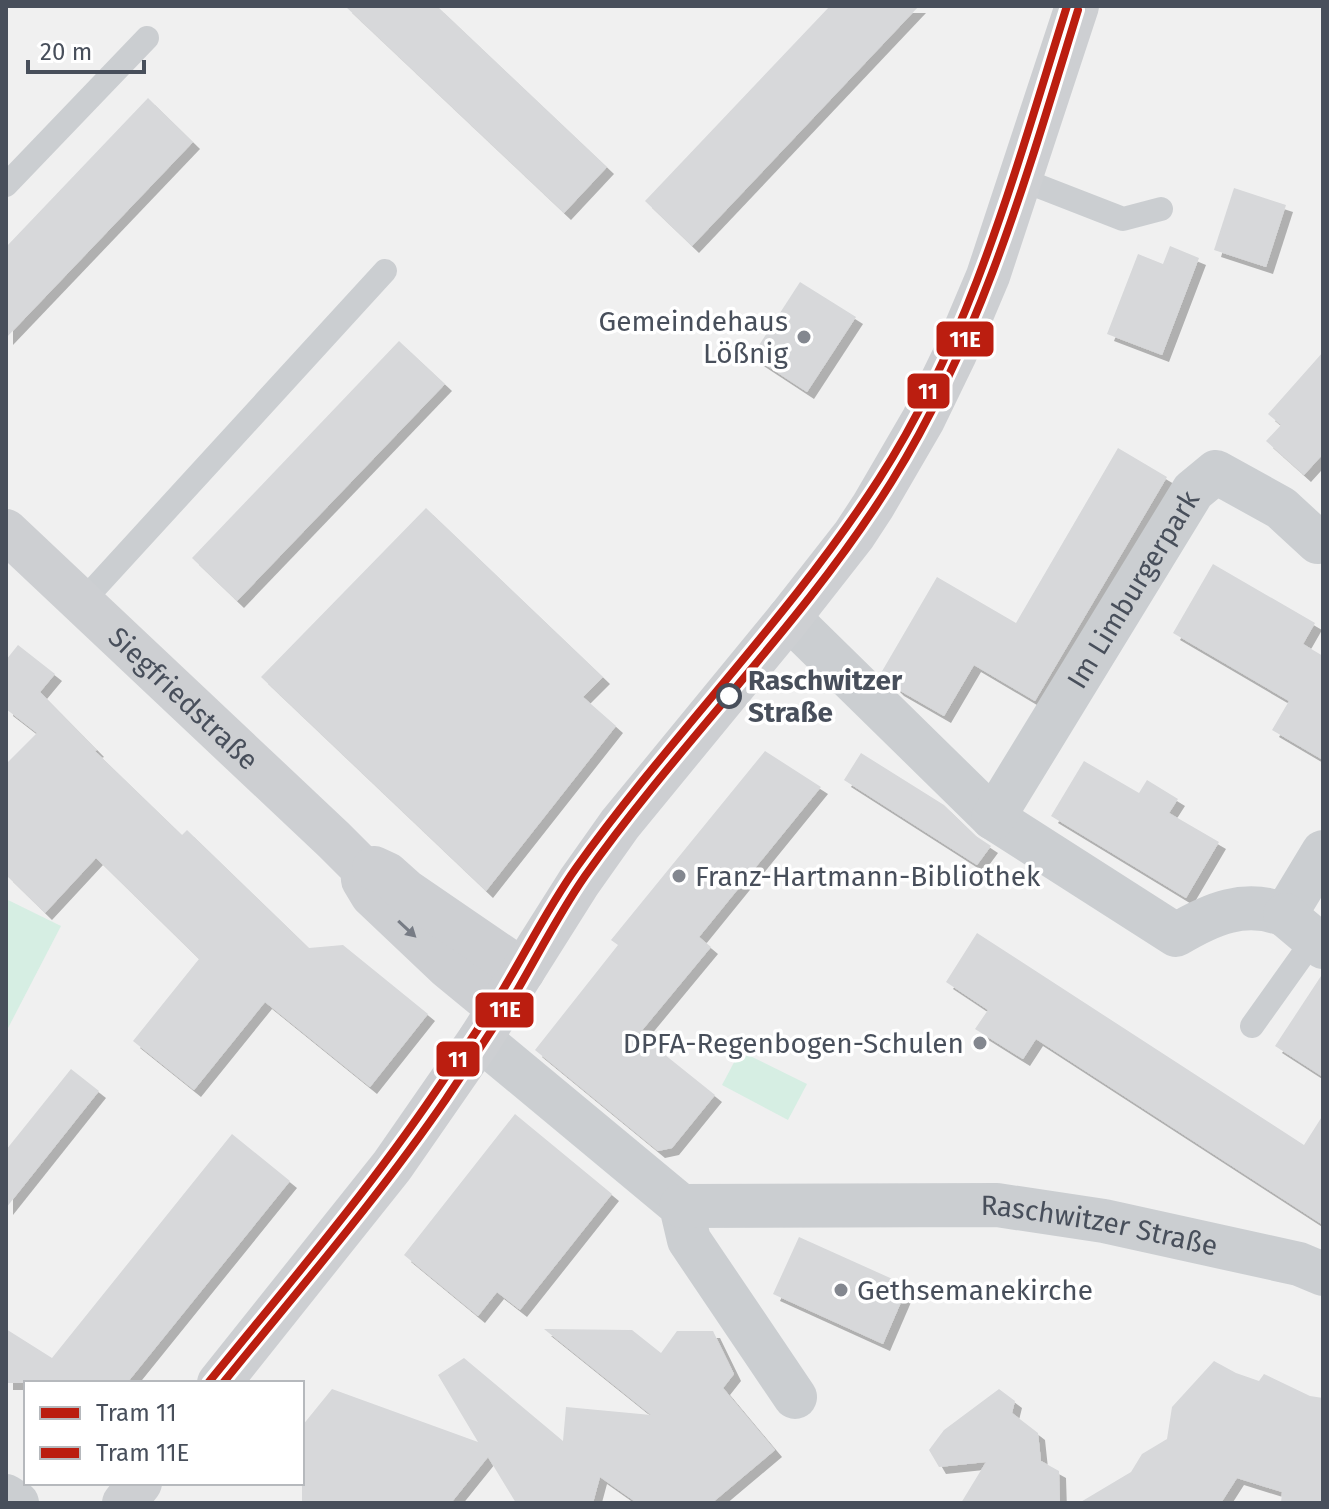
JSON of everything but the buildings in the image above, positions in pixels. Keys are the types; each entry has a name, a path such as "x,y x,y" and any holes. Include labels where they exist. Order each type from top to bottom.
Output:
{"main road":[{"path":"221,1381 392,1166 620,824 854,535 923,420 988,276 1077,6"},
{"name":"Siegfriedstraße","path":"6,531 362,868 363,880 372,895 448,967 489,1024"},
{"name":"Siegfriedstraße","path":"362,868 375,868 387,874 406,891 523,971"},
{"path":"124,1503 138,1485"}],"street":[{"name":"Im Limburgerpark","path":"993,818 1193,491 1216,472 1281,508 1318,542"},
{"path":"789,618 993,818 1176,935 1198,922 1243,908 1267,908 1307,934 1323,852"},
{"path":"489,1024 681,1206 689,1240 795,1397"},
{"name":"Raschwitzer Straße","path":"681,1206 997,1205 1104,1221 1299,1264 1323,1274"},
{"path":"6,1496 17,1503"}],"lane":[{"path":"6,185 147,38"},
{"path":"1020,179 1123,219 1161,209"},
{"path":"82,602 385,271"},
{"path":"1252,1026 1307,934"}],"green space":[{"path":"6,899 61,926 6,1032"},
{"path":"740,1051 807,1084 788,1120 722,1085"}],"tram line":[{"name":"11","path":"210,1381 382,1167 488,1014 576,868 613,818 808,579 879,479 912,424 966,309 1010,189 1067,6"},
{"name":"11E","path":"225,1381 338,1243 420,1136 509,1003 576,890 622,826 782,633 892,481 924,426 977,311 1021,192 1078,10"}],"place":[{"name":"Gemeindehaus Lößnig","path":"804,337"},
{"name":"Raschwitzer Straße","path":"729,696"},
{"name":"Franz-Hartmann-Bibliothek","path":"679,876"},
{"name":"DPFA-Regenbogen-Schulen","path":"980,1043"},
{"name":"Gethsemanekirche","path":"841,1290"}]}
